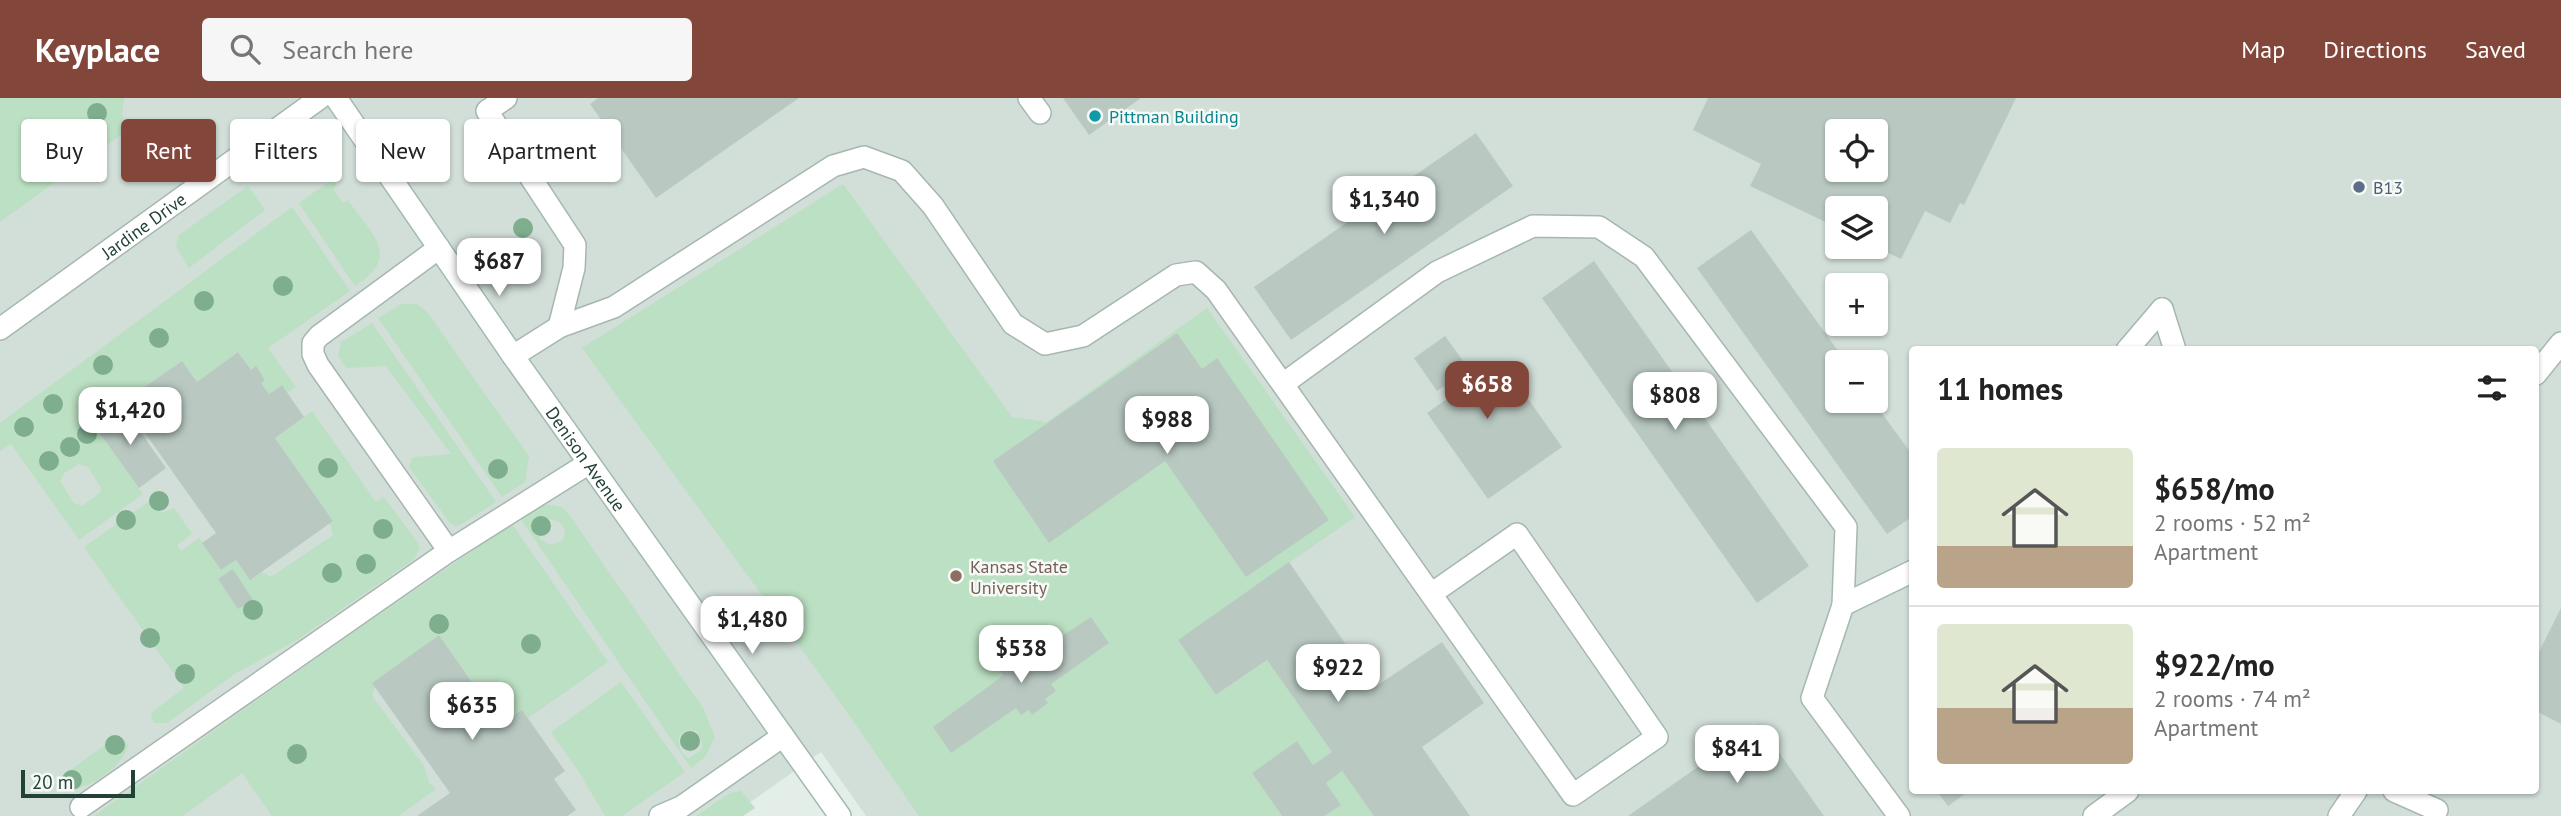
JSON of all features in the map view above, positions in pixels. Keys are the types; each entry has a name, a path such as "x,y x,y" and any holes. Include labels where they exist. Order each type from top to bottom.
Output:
{"street":[{"name":"Jardine Drive","path":"0,329 320,98"},
{"name":"Denison Avenue","path":"336,98 513,356 840,816"},
{"path":"506,98 488,111 575,246 574,268 559,327"},
{"path":"513,356 559,327 614,307 833,166 864,157 902,171 933,206 1013,324 1045,344 1083,337 1176,275 1196,272 1216,290 1573,795 1657,737 1517,534 1431,594"},
{"path":"1283,384 1437,272 1533,226 1599,227 1644,257 1846,527 1843,605 1812,698 1899,816"},
{"path":"439,248 319,336 313,343 313,354 318,365 449,551"},
{"path":"2130,346 2162,309 2174,346"},
{"path":"2539,370 2561,343"},
{"path":"82,807 449,551 589,463"},
{"path":"1843,605 1909,573"},
{"path":"660,816 681,807 783,736"},
{"path":"2094,816 2124,794"},
{"path":"2339,816 2354,794"},
{"path":"2401,794 2437,810"}],"shaded area":[{"name":"Kansas State University","path":"0,98 2561,98 2561,816 866,816 821,752 731,816 0,816"}],"green space":[{"path":"0,98 124,98 121,135 107,145 107,119 21,119 21,182 55,182 0,222"},
{"path":"329,182 335,182 337,185 333,189 343,203 348,200 378,244 380,255 377,265 369,275 355,286 299,203"},
{"path":"843,184 1012,417 1047,422 1207,308 1355,517 1178,640 1217,695 1267,660 1332,752 1313,765 1297,742 1252,773 1282,816 919,816 842,705 582,348"},
{"path":"248,186 265,210 189,268 176,246 179,235"},
{"path":"292,207 350,291 268,348 296,387 287,393 281,385 269,394 261,383 265,379 256,367 251,370 238,352 197,382 182,361 123,402 148,438 145,440 122,406 95,426 143,494 79,540 11,444 0,451 0,423","holes":["79,464 88,467 101,488 100,493 82,506 74,503 60,481 64,473"]},
{"path":"402,304 417,304 427,312 529,456 525,482 502,497 378,318"},
{"path":"372,323 496,502 462,524 456,526 450,523 409,467 415,457 451,454 386,366 346,368 338,356 341,342"},
{"path":"312,411 376,502 384,497 420,549 413,560 297,640 236,673 167,723 155,723 151,718 152,712 184,688 84,547 148,502 161,513 174,508 192,534 177,545 181,551 199,538 221,570 236,560 250,580 262,572 271,577 333,535 330,523 333,521 275,438"},
{"path":"544,504 561,507 568,513 703,708 715,737 705,757 691,768 520,518","holes":["550,519 560,522 565,530 563,540 550,545 540,539 536,527","692,730 697,731 702,749 689,758 680,749 679,736"]},
{"path":"512,524 608,662 528,718 522,710 501,724 439,635 372,683 375,687 372,694 375,700 423,764 429,782 436,789 399,816 272,816 242,773 183,816 94,816 342,640"},
{"path":"621,682 685,772 622,816 605,816 551,732"},
{"path":"120,737 128,745 112,769 84,786 66,791 59,787 59,778"},
{"path":"1342,771 1374,816 1324,816 1340,805 1326,783"},
{"path":"741,791 755,808 743,816 696,816 730,793"}],"building":[{"path":"598,98 799,98 656,198 621,148 621,119 601,119 590,104"},
{"name":"Pittman Building","path":"1063,98 1141,98 1089,135"},
{"path":"1708,98 2016,98 1964,205 1960,203 1950,223 1925,211 1901,259 1888,253 1888,196 1825,196 1825,222 1750,186 1761,164 1693,130"},
{"path":"1476,133 1513,186 1291,340 1254,287"},
{"path":"1751,230 1837,350 1825,350 1825,413 1882,413 1909,450 1909,519 1887,534 1697,268"},
{"path":"1594,261 1809,566 1757,603 1542,298"},
{"path":"1177,333 1202,369 1217,358 1329,520 1246,577 1165,461 1049,543 993,461"},
{"path":"1445,336 1466,365 1454,374 1465,390 1503,363 1562,447 1488,499 1427,413 1451,396 1444,386 1437,391 1414,358"},
{"path":"238,352 251,370 256,366 265,380 261,383 269,394 282,385 304,417 275,438 333,521 250,580 236,560 221,570 202,543 216,533 123,402 182,361 197,382"},
{"path":"122,406 166,468 139,488 94,425"},
{"path":"1289,562 1375,687 1442,642 1484,703 1422,747 1470,816 1374,816 1342,771 1326,783 1341,805 1324,816 1282,816 1252,773 1297,741 1313,765 1332,752 1267,660 1216,695 1178,640"},
{"path":"233,569 253,600 238,609 218,579"},
{"path":"2561,608 2561,724 2539,713 2539,652"},
{"path":"1091,617 1109,643 1051,684 1056,691 1045,699 1048,703 1032,715 1029,710 1021,715 1016,708 951,753 933,727 1004,675 995,663 1011,652 1019,664"},
{"path":"439,635 501,724 522,710 565,771 554,779 576,810 567,816 417,816 450,793 372,683"},
{"path":"1759,724 1824,816 1628,816"},
{"path":"1939,794 1965,794 1948,806"}],"place":[{"name":"Pittman Building","path":"1095,116"},
{"name":"B13","path":"2359,187"},
{"name":"Kansas State University","path":"956,576"}]}
